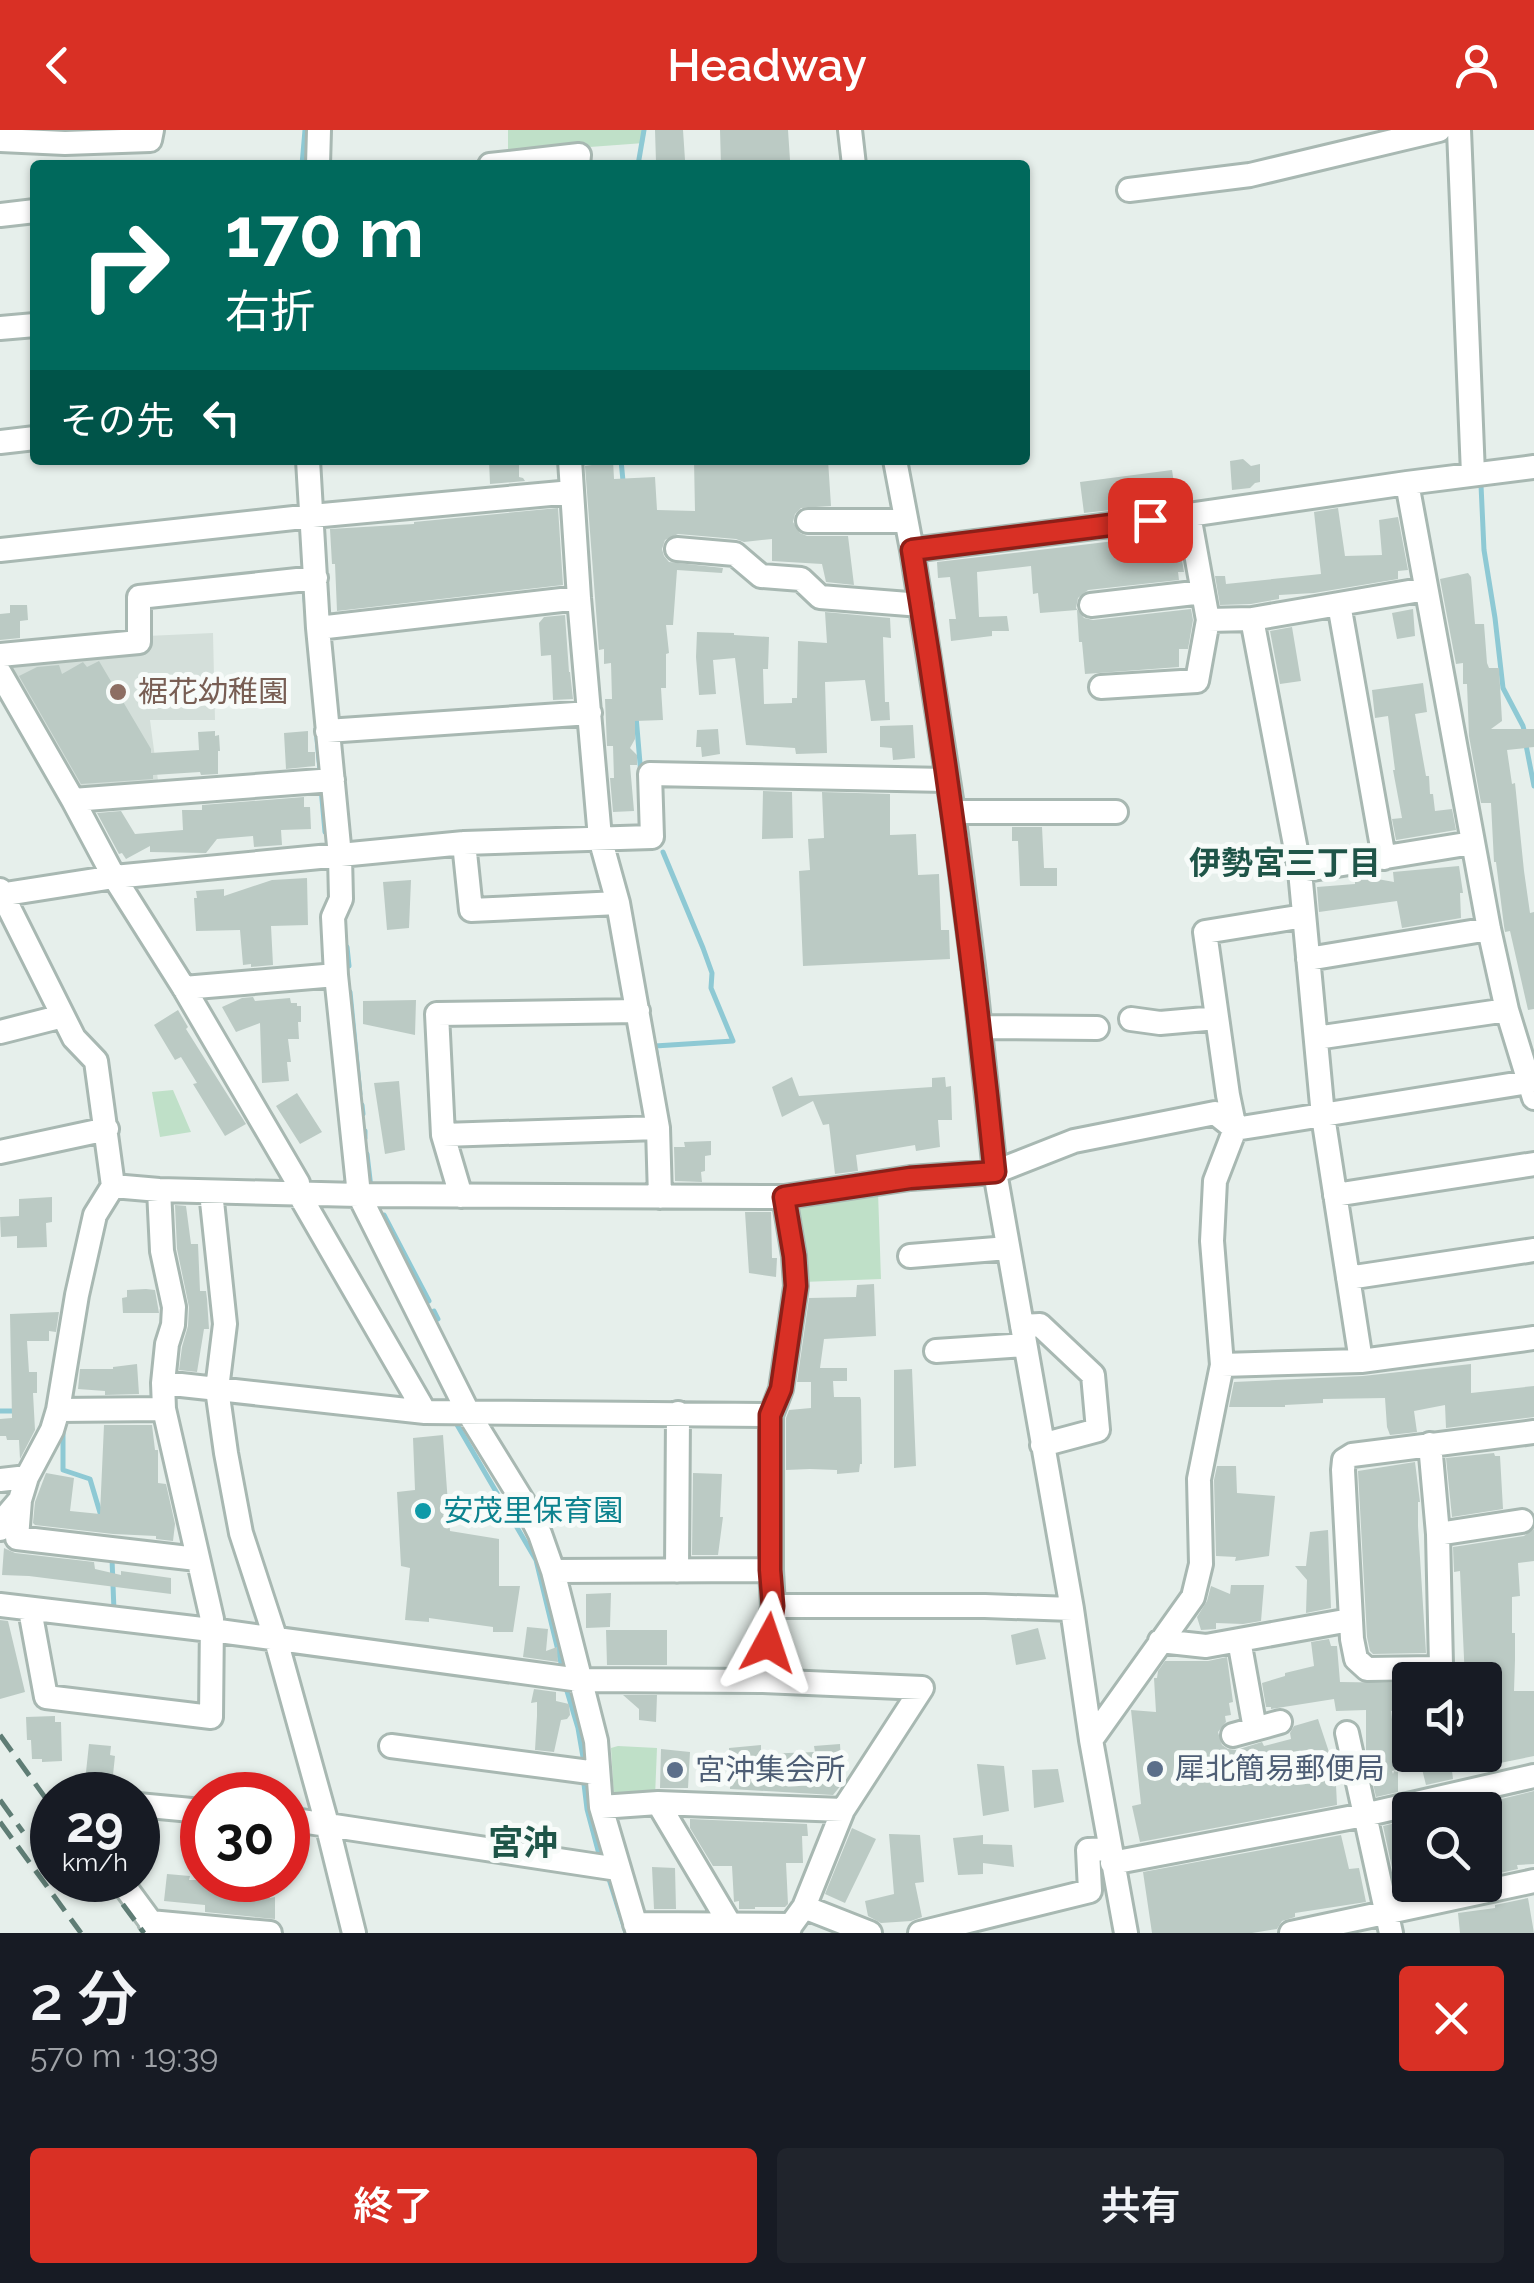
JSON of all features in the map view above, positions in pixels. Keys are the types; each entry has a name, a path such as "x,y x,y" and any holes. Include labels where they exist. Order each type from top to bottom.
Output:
{"street":[{"path":"0,140 65,144 150,140 152,130"},
{"path":"318,160 319,130"},
{"path":"850,130 853,160"},
{"path":"1129,190 1250,174 1439,130"},
{"path":"1459,130 1472,474"},
{"path":"534,160 578,155 578,160"},
{"path":"0,215 30,212"},
{"path":"0,328 30,325"},
{"path":"0,442 30,439"},
{"path":"308,465 318,628 340,856 341,899 333,917 336,975 359,1195 469,1414 540,1534 596,1741 600,1807 636,1928 795,1922 870,1933"},
{"path":"570,465 600,838 618,903 658,1128 660,1196"},
{"path":"895,465 912,550 952,812 995,1172 1126,1933"},
{"path":"912,550 1534,467"},
{"path":"113,1186 359,1195 784,1197 910,1178 995,1172 1074,1141 1215,1112 1235,1129 1531,1090 1507,1010 1489,929 1406,483"},
{"path":"0,550 572,492"},
{"path":"1101,687 1197,681 1208,620 1189,515"},
{"path":"808,521 906,521"},
{"path":"677,549 736,554 761,576 802,579 820,597 921,605"},
{"path":"0,656 139,642 139,597 316,578"},
{"path":"1208,620 1252,619 1426,589"},
{"path":"1091,605 1203,592"},
{"path":"318,628 578,598"},
{"path":"1339,604 1384,858"},
{"path":"1252,619 1300,871 1323,1116 1362,1361"},
{"path":"0,673 114,877 298,1183 299,1194 425,1412"},
{"path":"328,731 590,713"},
{"path":"0,1530 52,1430 94,1215 113,1186 96,1061 74,1038 1,893 114,877 464,843 652,837 650,774 946,780"},
{"path":"72,800 334,780"},
{"path":"952,812 1116,812"},
{"path":"464,843 471,910 618,903"},
{"path":"1300,871 1472,843"},
{"path":"1090,1740 1193,1597 1201,1564 1199,1479 1222,1365 1212,1241 1215,1181 1235,1129 1205,932 1304,916"},
{"path":"1308,959 1489,929"},
{"path":"184,988 336,975"},
{"path":"1316,1038 1507,1010"},
{"path":"461,1196 442,1135 437,1014 638,1011"},
{"path":"0,1032 63,1016"},
{"path":"1130,1020 1160,1023 1217,1018"},
{"path":"980,1027 1097,1028"},
{"path":"442,1135 658,1128"},
{"path":"0,1152 107,1129"},
{"path":"1336,1195 1534,1164"},
{"path":"30,1610 46,1697 211,1717 212,1619 164,1409 167,1344 174,1308 162,1252 159,1190"},
{"path":"211,1192 226,1324 218,1389 241,1532 276,1640 354,1933"},
{"path":"763,1681 773,1606 770,1415 781,1389 796,1286 784,1197"},
{"path":"910,1256 1008,1248"},
{"path":"1348,1278 1534,1250"},
{"path":"936,1351 1023,1336 1040,1325 1094,1375 1098,1430 1042,1444"},
{"path":"1222,1365 1362,1361 1534,1338"},
{"path":"164,1383 425,1412 770,1415"},
{"path":"58,1410 164,1409"},
{"path":"677,1571 678,1412"},
{"path":"1430,1444 1438,1534 1441,1665 1367,1669 1356,1659 1350,1620 1344,1460 1352,1455 1430,1444 1534,1432"},
{"path":"0,1480 24,1488"},
{"path":"24,1488 17,1538 197,1560"},
{"path":"1438,1534 1522,1521"},
{"path":"553,1571 770,1570"},
{"path":"0,1605 580,1680 763,1681 922,1688 843,1810 795,1922"},
{"path":"773,1606 1072,1609"},
{"path":"1160,1641 1206,1646 1350,1620"},
{"path":"1240,1640 1244,1732 1280,1722"},
{"path":"1347,1733 1389,1922"},
{"path":"391,1746 597,1773"},
{"path":"920,1933 1090,1891 1088,1850 1111,1856 1364,1815 1534,1776"},
{"path":"600,1807 658,1803 843,1810"},
{"path":"658,1803 730,1926"},
{"path":"310,1822 618,1869"},
{"path":"1291,1933 1389,1922 1534,1881"},
{"path":"136,1902 154,1928 270,1933"}],"shaded area":[{"name":"裾花幼稚園","path":"213,633 215,720 150,720 159,788 82,793 6,664 147,636"}],"green space":[{"path":"508,130 646,130 644,143 508,153"},
{"path":"173,1090 191,1132 160,1137 152,1092"},
{"path":"878,1192 881,1279 803,1282 792,1205"},
{"path":"611,1748 657,1748 655,1797 614,1798"}],"building":[{"path":"655,130 683,130 685,160 656,160"},
{"path":"720,130 788,130 790,160 721,160"},
{"path":"1243,459 1251,466 1260,464 1260,482 1250,488 1232,490 1230,461"},
{"path":"489,465 519,465 519,477 525,481 490,484"},
{"path":"613,465 614,479 655,477 657,510 695,511 694,465 828,465 831,506 801,508 793,522 807,536 848,536 854,585 826,582 822,564 772,561 772,539 744,542 678,534 665,540 662,549 669,562 723,568 722,573 677,570 673,625 666,625 669,653 666,688 661,688 663,720 635,721 635,739 630,748 637,755 637,765 630,765 634,811 613,812 613,746 607,746 605,699 612,699 611,663 604,664 604,649 599,650 585,466"},
{"path":"1172,470 1176,497 1111,503 1111,510 1084,513 1080,482"},
{"path":"558,508 563,585 337,611 330,529"},
{"path":"1338,508 1345,556 1382,555 1379,520 1398,517 1408,570 1398,571 1398,579 1279,595 1279,599 1251,604 1220,605 1215,576 1225,576 1226,584 1321,574 1314,512"},
{"path":"1171,534 1172,542 1179,542 1184,572 1178,572 1179,580 1088,590 1078,598 1076,608 1084,618 1093,620 1191,609 1188,649 1179,649 1179,667 1085,674 1077,610 1040,613 1038,593 1033,594 1031,566 977,572 979,617 1007,616 1009,631 951,641 949,619 956,619 950,577 938,578 937,562"},
{"path":"1468,573 1475,624 1484,624 1487,663 1489,668 1499,668 1502,721 1491,729 1534,729 1534,747 1507,750 1512,784 1515,783 1530,913 1534,912 1534,1009 1528,1010 1510,931 1505,932 1494,862 1491,803 1481,803 1469,736 1467,684 1463,684 1463,663 1456,664 1440,579"},
{"path":"10,605 27,605 28,620 20,621 20,638 0,640 0,614 10,613"},
{"path":"1413,609 1415,636 1397,639 1392,613"},
{"path":"825,612 890,618 891,638 883,637 885,702 889,702 890,720 871,721 865,680 825,682 827,753 796,754 795,748 746,745 735,658 713,660 716,694 699,695 697,632 769,637 768,669 763,669 764,704 792,703 792,698 797,698 798,641 827,643"},
{"path":"565,615 573,699 553,700 551,655 541,656 539,623 544,617"},
{"path":"1292,627 1301,681 1280,684 1270,631"},
{"path":"99,661 151,753 199,750 198,732 215,731 215,736 219,735 218,774 153,775 153,779 81,784 19,676 37,667 59,665 62,674 83,662 87,667"},
{"path":"1423,683 1427,712 1415,714 1430,794 1435,811 1452,809 1456,830 1396,840 1392,819 1402,818 1388,716 1375,718 1372,690"},
{"path":"913,725 915,758 893,760 892,748 880,747 880,726"},
{"path":"718,729 720,754 702,757 701,747 696,747 697,730"},
{"path":"308,731 308,752 315,752 315,766 286,769 284,733"},
{"path":"763,791 792,792 793,838 762,839"},
{"path":"822,792 890,794 890,835 916,834 918,875 939,874 941,930 949,930 950,959 803,966 799,871 810,870 808,839 824,838"},
{"path":"304,797 304,807 310,807 311,829 281,830 282,845 254,847 253,836 217,839 206,853 150,852 150,846 126,859 119,854 97,813 121,811 135,834 183,830 182,810 202,810 202,805"},
{"path":"1012,827 1042,827 1044,868 1057,868 1057,886 1020,886 1018,841 1012,841"},
{"path":"1459,866 1461,918 1402,928 1397,901 1319,912 1317,887 1355,884 1355,877 1361,876 1394,882 1393,872"},
{"path":"307,878 308,925 271,926 273,965 243,965 240,930 196,931 196,891 224,889 224,896 272,880"},
{"path":"411,880 409,928 387,930 383,882"},
{"path":"253,997 255,1001 290,998 291,1003 301,1006 299,1039 288,1039 289,1081 262,1083 260,1023 236,1032 222,1007"},
{"path":"416,1000 415,1035 363,1024 363,1001"},
{"path":"178,1010 246,1124 225,1136 181,1057 175,1060 154,1025"},
{"path":"792,1077 799,1096 932,1087 932,1078 945,1077 946,1087 951,1086 952,1120 938,1120 940,1147 916,1151 915,1145 856,1155 858,1171 835,1174 829,1124 823,1125 813,1101 782,1117 772,1087"},
{"path":"399,1081 405,1150 385,1154 374,1083"},
{"path":"297,1093 322,1132 300,1144 276,1106"},
{"path":"711,1141 711,1155 705,1156 705,1171 701,1172 702,1182 675,1181 674,1147 685,1147 684,1142"},
{"path":"52,1197 52,1222 46,1223 47,1247 17,1248 17,1236 1,1237 0,1217 19,1216 19,1199"},
{"path":"175,1205 186,1206 191,1244 198,1244 200,1291 206,1291 209,1329 204,1329 197,1372 179,1370 189,1307 177,1249"},
{"path":"745,1212 771,1212 776,1277 749,1273"},
{"path":"874,1284 876,1336 824,1339 820,1368 847,1368 847,1381 833,1381 834,1397 860,1397 859,1472 786,1470 789,1410 811,1408 811,1382 797,1382 809,1298 856,1297 857,1285"},
{"path":"127,1290 155,1290 159,1313 123,1313 122,1298 127,1297"},
{"path":"59,1312 56,1332 49,1331 49,1341 27,1341 29,1372 37,1372 37,1393 33,1393 35,1430 20,1459 19,1440 0,1436 0,1419 12,1418 10,1314"},
{"path":"137,1364 139,1394 105,1395 105,1391 78,1389 80,1369"},
{"path":"1471,1364 1471,1393 1534,1386 1534,1417 1446,1428 1445,1405 1414,1411 1417,1432 1390,1435 1385,1398 1323,1399 1323,1403 1285,1407 1229,1407 1234,1382 1363,1376"},
{"path":"912,1369 916,1466 894,1468 894,1370"},
{"path":"104,1425 152,1425 158,1450 158,1483 166,1484 175,1524 173,1541 33,1523 35,1502 46,1473 74,1478 70,1511 100,1514"},
{"path":"443,1435 450,1531 499,1539 499,1586 520,1586 513,1632 493,1632 493,1627 429,1618 429,1622 405,1620 410,1568 401,1566 397,1492 415,1490 413,1438"},
{"path":"1494,1453 1500,1456 1503,1509 1452,1517 1446,1458"},
{"path":"1415,1462 1426,1653 1373,1654 1367,1637 1358,1471"},
{"path":"1217,1466 1236,1466 1237,1493 1275,1496 1269,1556 1235,1561 1236,1557 1216,1556"},
{"path":"693,1473 722,1474 723,1517 718,1555 692,1555"},
{"path":"1534,1529 1534,1561 1518,1563 1520,1596 1512,1597 1514,1691 1534,1691 1534,1756 1502,1763 1502,1662 1464,1662 1460,1571 1454,1572 1453,1547 1524,1536"},
{"path":"1328,1530 1331,1608 1306,1613 1307,1580 1295,1566 1306,1566 1310,1532"},
{"path":"4,1548 15,1553 94,1562 95,1569 121,1575 121,1571 171,1578 171,1594 2,1575"},
{"path":"1231,1585 1264,1585 1261,1621 1216,1623 1216,1629 1201,1630 1197,1617 1211,1586 1230,1594"},
{"path":"611,1593 610,1627 586,1628 586,1594"},
{"path":"0,1620 8,1621 25,1692 0,1699"},
{"path":"527,1627 548,1629 546,1651 557,1647 558,1662 523,1657"},
{"path":"1038,1628 1046,1659 1016,1665 1011,1635"},
{"path":"606,1630 667,1630 667,1665 607,1665"},
{"path":"1329,1639 1331,1646 1337,1646 1340,1682 1392,1683 1392,1772 1398,1772 1398,1792 1376,1797 1366,1752 1366,1710 1336,1711 1334,1699 1266,1707 1262,1683 1314,1666 1311,1642"},
{"path":"1227,1657 1233,1702 1229,1703 1231,1715 1225,1716 1226,1722 1218,1732 1222,1745 1236,1750 1291,1739 1294,1726 1318,1719 1331,1758 1337,1805 1140,1842 1132,1806 1141,1804 1131,1710 1156,1712 1154,1678 1165,1661"},
{"path":"534,1689 556,1692 556,1701 569,1704 570,1715 561,1720 554,1752 535,1750 537,1702 531,1703"},
{"path":"623,1695 657,1695 656,1722 639,1720 639,1709"},
{"path":"55,1716 55,1722 61,1722 62,1761 32,1759 26,1717"},
{"path":"89,1744 111,1746 110,1755 115,1756 113,1772 86,1772"},
{"path":"840,1744 842,1784 833,1795 730,1789 729,1748 761,1745 761,1754 815,1752 814,1746"},
{"name":"宮沖集会所","path":"661,1749 690,1752 688,1788 660,1788"},
{"path":"977,1764 1004,1766 1009,1811 983,1816"},
{"path":"1058,1769 1064,1802 1034,1808 1032,1770"},
{"path":"1423,1772 1452,1772 1453,1779 1426,1785"},
{"path":"1534,1791 1534,1864 1517,1865 1518,1869 1502,1873 1502,1799"},
{"path":"690,1819 807,1824 808,1836 802,1836 803,1863 786,1863 788,1904 739,1909 739,1901 734,1902 732,1866 713,1866 690,1828"},
{"path":"1392,1824 1392,1867 1383,1826"},
{"path":"852,1828 876,1839 845,1903 825,1894"},
{"path":"889,1834 920,1835 924,1882 915,1883 922,1917 911,1921 881,1923 868,1916 865,1901 894,1894"},
{"path":"983,1835 983,1844 1012,1845 1014,1867 983,1863 983,1874 958,1875 953,1838"},
{"path":"1341,1835 1349,1869 1359,1868 1366,1902 1295,1913 1277,1929 1252,1933 1152,1933 1143,1872"},
{"path":"652,1867 675,1868 676,1909 654,1909"},
{"path":"167,1874 180,1875 180,1902 275,1902 275,1919 205,1912 205,1905 164,1901"},
{"path":"1528,1898 1534,1933 1460,1933 1458,1913"}],"waterway":[{"path":"302,160 305,130"},
{"path":"639,160 644,130"},
{"path":"621,465 623,481"},
{"path":"1481,485 1484,550 1503,688 1525,734"},
{"path":"304,590 306,608"},
{"path":"636,716 641,775"},
{"path":"316,729 320,770"},
{"path":"1526,745 1534,786"},
{"path":"321,788 325,832"},
{"path":"663,852 703,948 712,973 711,988 733,1041 655,1046 664,1101"},
{"path":"347,947 349,966"},
{"path":"350,992 360,1094"},
{"path":"362,1105 363,1114"},
{"path":"365,1131 365,1138"},
{"path":"367,1154 371,1188"},
{"path":"384,1215 429,1301"},
{"path":"434,1311 438,1319"},
{"path":"0,1411 15,1411"},
{"path":"456,1423 536,1560 562,1667"},
{"path":"63,1428 63,1470 90,1479 101,1516"},
{"path":"112,1559 114,1611"},
{"path":"567,1691 583,1757"},
{"path":"584,1784 599,1854"},
{"path":"609,1879 626,1933"}],"railway":[{"path":"0,1735 30,1777"},
{"path":"0,1800 23,1832"},
{"path":"0,1822 81,1933"},
{"path":"121,1902 144,1933"}],"place":[{"name":"裾花幼稚園","path":"118,692"},
{"name":"安茂里保育園","path":"423,1511"},
{"name":"犀北簡易郵便局","path":"1155,1769"},
{"name":"宮沖集会所","path":"675,1770"}],"district":[{"name":"伊勢宮三丁目","path":"1285,863"},
{"name":"宮沖","path":"523,1843"}],"route":[{"path":"768,1643 773,1606 770,1415 781,1389 796,1286 784,1197 910,1178 995,1172 974,974 912,550 1150,520"}]}
